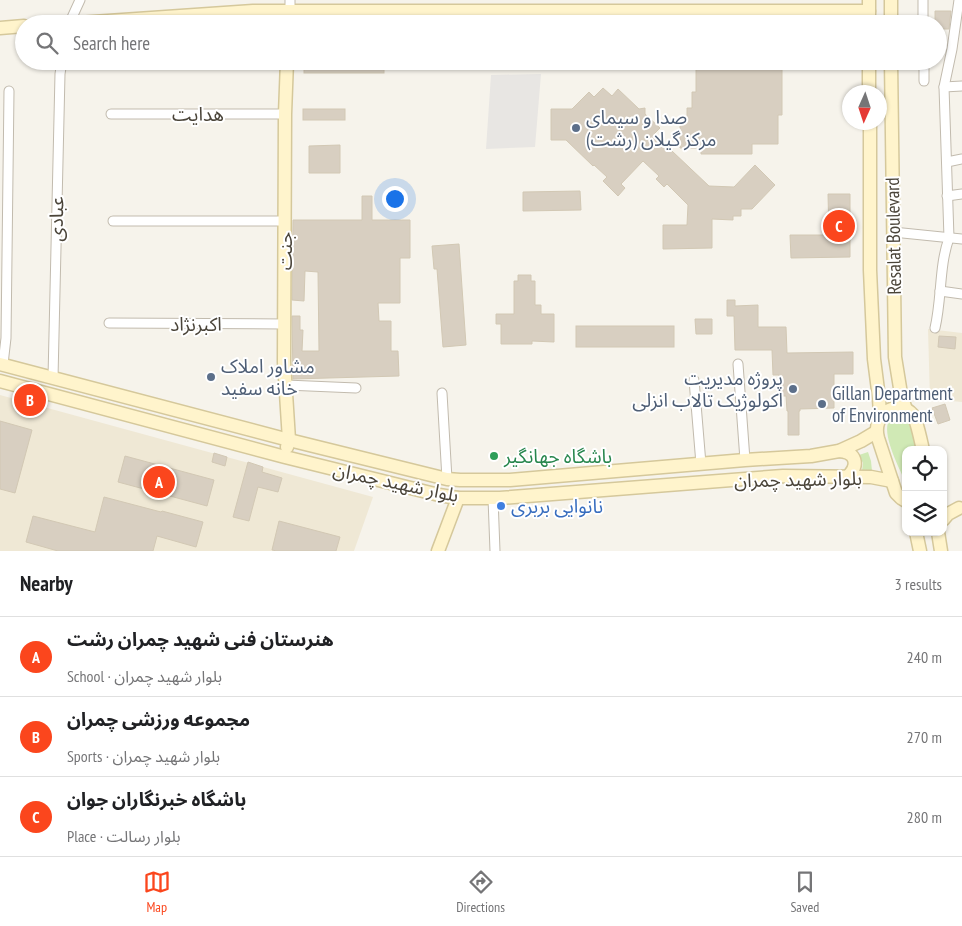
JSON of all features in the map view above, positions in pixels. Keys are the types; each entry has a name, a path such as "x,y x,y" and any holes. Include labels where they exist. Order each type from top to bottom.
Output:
{"main road":[{"path":"891,0 891,15"},
{"path":"196,15 253,11 869,12"},
{"path":"0,28 15,27"},
{"name":"جنت","path":"285,457 289,440 284,362 287,70"},
{"path":"869,70 870,85"},
{"name":"Resalat Boulevard","path":"892,70 892,232 895,357 901,394 906,410 914,416 922,446"},
{"path":"870,130 870,270 874,359 880,416"},
{"path":"870,191 892,191"},
{"path":"874,359 878,363 888,365 893,362 895,357"},
{"name":"بلوار شهید چمران","path":"1,364 289,440 446,479 510,480 811,456 838,451 876,432"},
{"name":"بلوار شهید چمران","path":"0,382 285,457 458,498 493,498 783,476 892,480"},
{"path":"902,499 896,493 876,432 876,425 880,416 887,410 897,408 906,410"},
{"path":"228,442 232,425"},
{"path":"838,451 846,452 852,456 855,464 853,471 847,477"},
{"path":"438,551 458,498"},
{"path":"947,505 960,508"},
{"path":"947,515 960,508"},
{"path":"917,536 920,551"},
{"path":"938,536 941,551"}],"street":[{"path":"73,15 80,0"},
{"path":"923,0 923,15"},
{"path":"935,328 945,250 949,238 944,86 960,15 959,0"},
{"name":"عبادی","path":"53,378 61,70"},
{"path":"924,70 924,81"},
{"path":"944,86 962,86"},
{"path":"1,364 6,330 9,91"},
{"name":"هدایت","path":"111,114 285,114"},
{"path":"947,162 962,159"},
{"path":"947,196 962,194"},
{"path":"114,221 285,221"},
{"path":"892,232 962,239"},
{"path":"940,292 962,294"},
{"name":"اکبرنژاد","path":"108,323 284,324"},
{"path":"738,364 745,460"},
{"path":"694,380 701,464"},
{"path":"286,385 356,388"},
{"path":"442,393 446,479"},
{"path":"493,498 495,551"}],"shaded area":[{"path":"541,74 535,147 486,149 491,75"},
{"path":"928,329 962,333 962,402 930,399"},
{"path":"0,395 373,497 354,551 0,551"}],"green space":[{"path":"896,415 906,418 910,422 914,433 916,446 902,446 902,474 888,436 888,422"},
{"path":"868,452 872,471 862,471 863,463 859,455"}],"building":[{"path":"935,11 951,11 949,29 947,29 947,15 935,15"},
{"path":"304,70 384,70 384,73 304,73"},
{"path":"696,70 782,70 782,115 778,115 778,144 752,144 752,154 701,154 701,148 680,148 680,123 687,123 687,108 692,108 692,92 696,92"},
{"path":"603,88 612,96 618,89 639,109 645,108 645,114 660,128 654,134 709,186 734,187 755,165 775,185 752,209 741,209 741,216 733,216 733,220 712,219 712,248 663,249 663,225 687,225 688,205 667,184 664,187 656,179 659,176 643,161 621,184 625,188 618,196 603,181 607,177 566,140 551,140 551,109 572,109 589,92 594,97"},
{"path":"303,109 345,109 345,120 303,120"},
{"path":"340,145 340,173 309,173 309,146"},
{"path":"580,191 581,210 523,211 523,192"},
{"path":"828,194 850,194 850,257 791,258 790,235 829,235"},
{"path":"362,196 372,196 372,220 410,220 410,258 400,258 400,303 378,303 379,321 391,321 391,351 398,351 399,376 293,379 292,316 300,316 300,330 303,330 302,351 319,351 318,272 305,271 304,301 292,300 293,220 362,220"},
{"path":"459,244 466,345 443,347 437,269 434,269 432,246"},
{"path":"518,275 531,275 531,281 535,281 535,305 541,305 541,314 554,314 554,342 532,341 532,344 501,344 501,324 496,324 496,314 514,314 514,281 518,281"},
{"path":"727,300 735,300 735,306 758,305 758,327 786,327 787,353 853,352 853,374 834,374 834,408 800,409 799,435 788,435 786,396 779,396 779,375 773,375 772,350 735,350 734,316 727,316"},
{"path":"695,319 712,319 712,334 696,334"},
{"path":"576,326 674,326 674,347 576,347"},
{"path":"939,336 956,337 955,349 938,347"},
{"path":"945,404 950,420 938,424 932,408"},
{"path":"0,421 32,430 15,493 0,489"},
{"path":"214,453 227,457 225,466 212,462"},
{"path":"125,456 214,480 207,506 118,482"},
{"path":"248,462 263,467 262,472 282,478 278,492 258,487 249,521 233,517"},
{"path":"104,497 203,522 196,547 157,536 153,551 58,551 26,542 33,516 95,532"},
{"path":"279,521 340,537 336,551 272,550"}],"place":[{"name":"صدا و سیمای مرکز گیلان (رشت)","path":"576,128"},
{"name":"باشگاه خبرنگاران جوان","path":"839,226"},
{"name":"مشاور املاک خانه سفید","path":"211,377"},
{"name":"پروژه مدیریت اکولوژیک تالاب انزلی","path":"793,389"},
{"name":"مجموعه ورزشی چمران","path":"30,400"},
{"name":"Gillan Department of Environment","path":"822,404"},
{"name":"باشگاه جهانگیر","path":"494,456"},
{"name":"هنرستان فنی شهید چمران رشت","path":"159,482"},
{"name":"نانوایی بربری","path":"501,506"}]}
